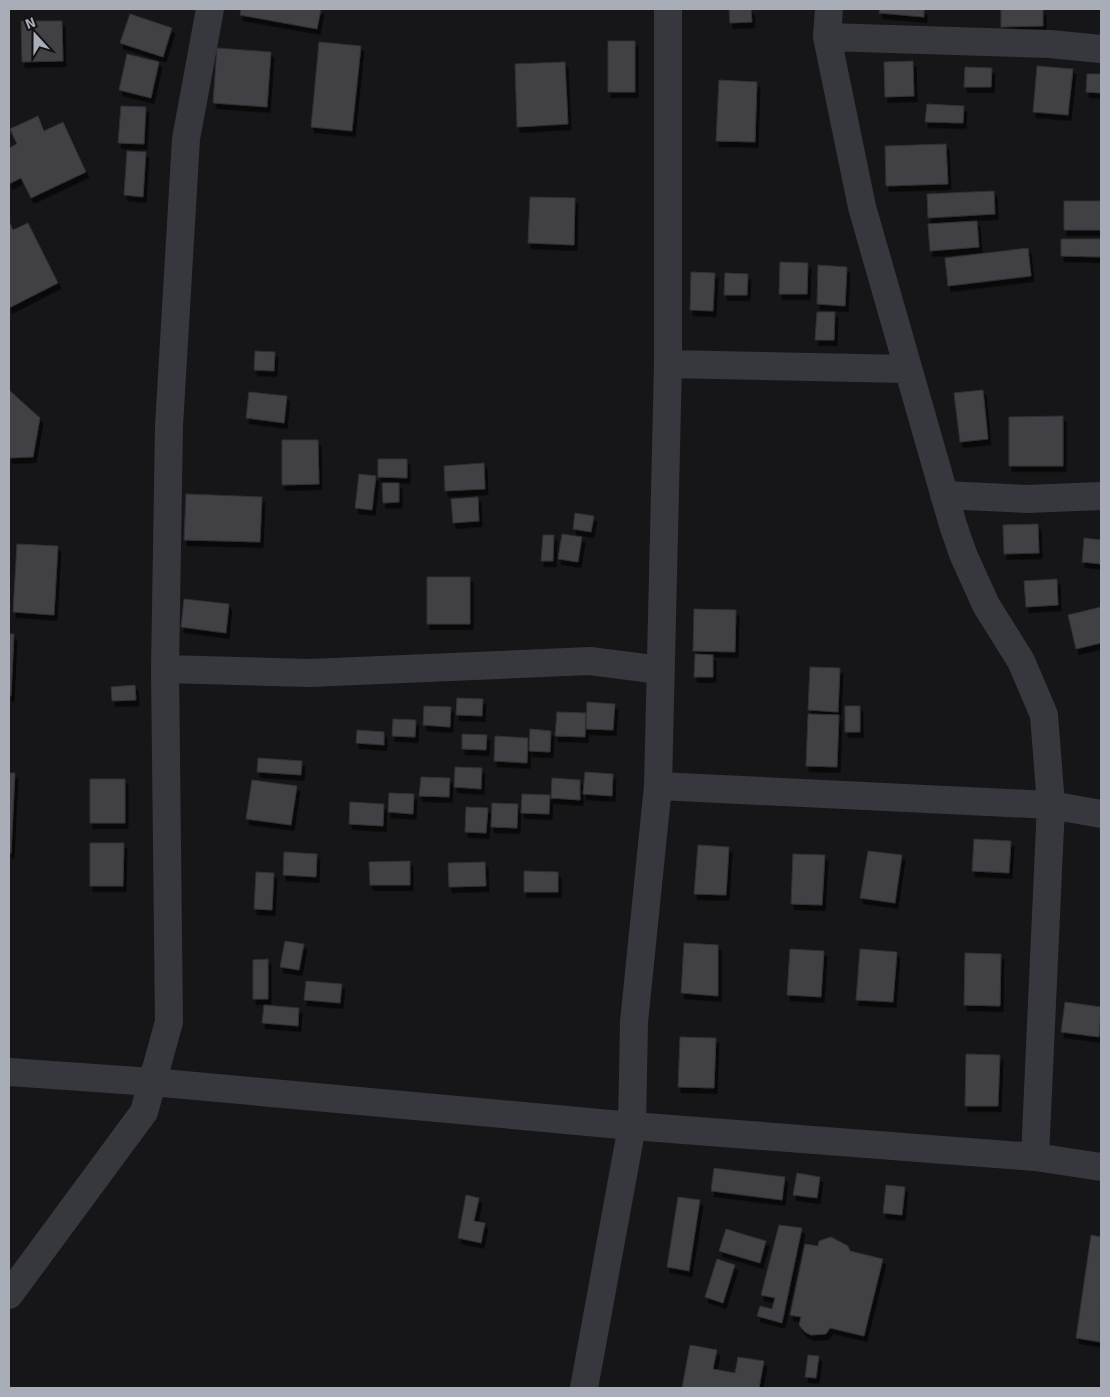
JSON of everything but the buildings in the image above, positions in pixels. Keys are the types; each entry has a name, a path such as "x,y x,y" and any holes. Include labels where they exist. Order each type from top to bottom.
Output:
{"street":[{"path":"9,1295 144,1112 169,1022 165,669 169,426 186,139 210,9"},
{"path":"584,1388 632,1126 634,1022 658,786 668,364 668,9"},
{"path":"828,9 827,37 862,207 944,495 963,554 986,605 1021,661 1044,715 1051,804 1035,1157"},
{"path":"827,37 1050,44 1101,49"},
{"path":"668,364 907,369"},
{"path":"944,495 1027,499 1101,496"},
{"path":"165,669 310,673 590,661 660,670"},
{"path":"658,786 1051,804 1101,814"},
{"path":"9,1072 152,1082 632,1126 1035,1157 1101,1167"}]}
